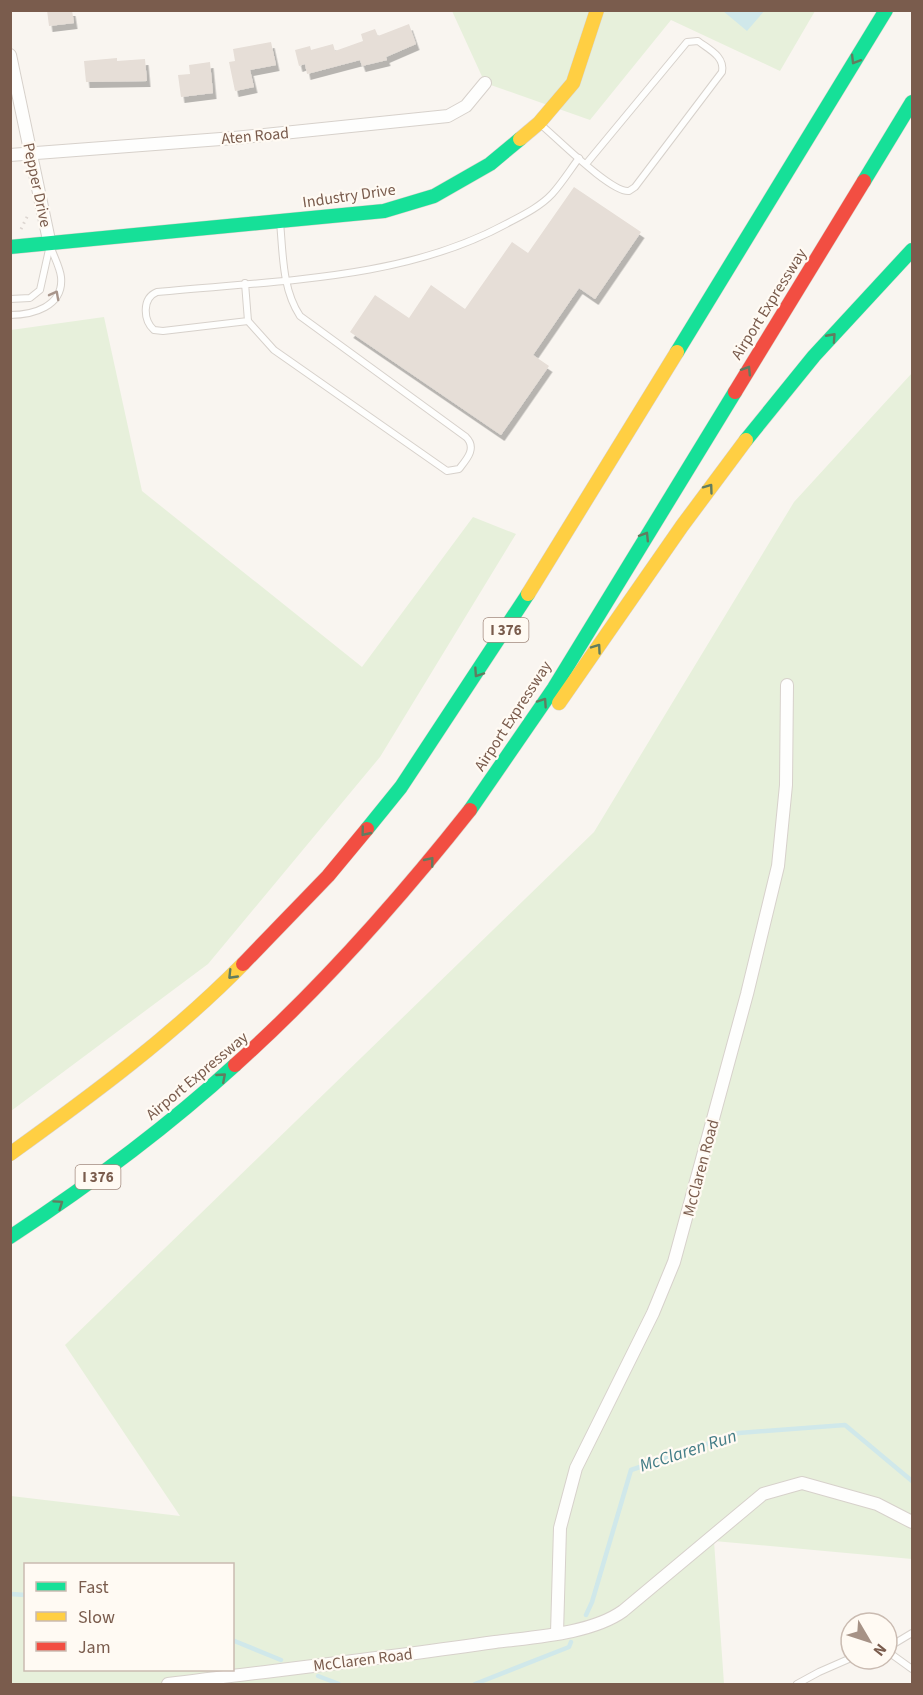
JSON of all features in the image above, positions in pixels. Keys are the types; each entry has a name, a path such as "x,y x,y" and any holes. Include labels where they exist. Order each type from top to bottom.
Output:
{"main road":[{"name":"Industry Drive","path":"10,248 384,211 434,196 490,164 539,123 573,82 597,10"},
{"name":"I 376","path":"10,1154 118,1076 212,995 328,876 401,787 506,631 886,10"},
{"path":"506,631 863,21"},
{"name":"Airport Expressway","path":"10,1237 100,1175 181,1112 262,1043 404,893 478,800 556,682 912,102"},
{"path":"262,1043 370,944 454,852 715,480 779,396 882,280 912,250"}],"street":[{"name":"Pepper Drive","path":"10,55 50,245"},
{"name":"Aten Road","path":"10,155 234,138 448,116 466,106 485,83"},
{"name":"McClaren Road","path":"557,1633 560,1528 576,1468 653,1313 674,1262 747,994 778,866 786,785 787,685"},
{"name":"McClaren Road","path":"168,1684 557,1633 615,1617 763,1494 802,1483 877,1504 912,1522"}],"lane":[{"path":"539,123 586,164 619,190 626,192 633,189 722,72 723,64 720,58 698,41 687,42 586,164"},
{"path":"248,321 158,331 148,323 146,305 150,295 157,292 411,263 475,241 522,216 551,195 579,158"},
{"path":"245,283 248,321 274,350 447,471 459,469 471,452 469,440 300,316 292,304 286,279 280,222"},
{"path":"10,299 30,297 40,290 50,245"},
{"path":"10,315 30,315 42,310 52,302 59,291 61,278 50,245"},
{"path":"899,1642 912,1633"},
{"path":"899,1659 912,1669"},
{"path":"797,1684 839,1664"}],"path":[{"path":"10,230 22,229 29,218 27,206"}],"green space":[{"path":"452,11 815,11 780,71 671,20 590,120 485,83"},
{"path":"104,317 142,491 362,667 473,517 516,534 380,757 208,964 11,1111 11,330"},
{"path":"912,373 912,1559 714,1541 724,1684 11,1684 11,1496 180,1516 65,1345 594,832 794,502"}],"water":[{"path":"723,10 765,10 747,31 723,11"}],"building":[{"path":"47,10 72,10 74,23 49,26"},
{"path":"409,24 416,44 386,57 387,60 362,66 360,60 307,74 305,64 299,66 295,50 310,46 311,50 333,44 335,51 363,41 361,34 375,29 378,36"},
{"path":"271,42 276,65 250,70 254,87 235,91 229,62 235,61 233,49"},
{"path":"117,58 117,61 145,59 147,81 86,82 84,61"},
{"path":"210,62 213,93 181,97 178,75 190,74 189,65"},
{"path":"574,187 641,232 595,299 579,288 533,355 549,366 501,435 350,332 375,295 409,318 431,285 465,309 512,242 528,253"}],"waterway":[{"name":"McClaren Run","path":"586,1615 592,1602 631,1470 739,1433 845,1425 912,1481"},
{"name":"McClaren Run","path":"10,1594 24,1595"},
{"name":"McClaren Run","path":"234,1641 281,1660"},
{"name":"McClaren Run","path":"475,1684 569,1647 571,1642"},
{"name":"McClaren Run","path":"318,1676 339,1684"}],"traffic: fast":[{"path":"677,352 886,10"},
{"path":"864,181 912,102"},
{"path":"10,247 384,211 434,196 490,164 520,139"},
{"path":"746,440 814,356 912,250"},
{"path":"470,810 554,688 735,392"},
{"path":"367,829 401,787 528,594"},
{"path":"10,1237 126,1156 235,1065"}],"traffic: slow":[{"path":"520,139 539,123 573,83 597,10"},
{"path":"528,594 677,352"},
{"path":"559,703 682,526 746,440"},
{"path":"10,1154 160,1040 243,964"}],"traffic: jam":[{"path":"735,392 864,181"},
{"path":"235,1065 329,974 415,877 470,810"},
{"path":"243,964 328,876 367,829"}]}
